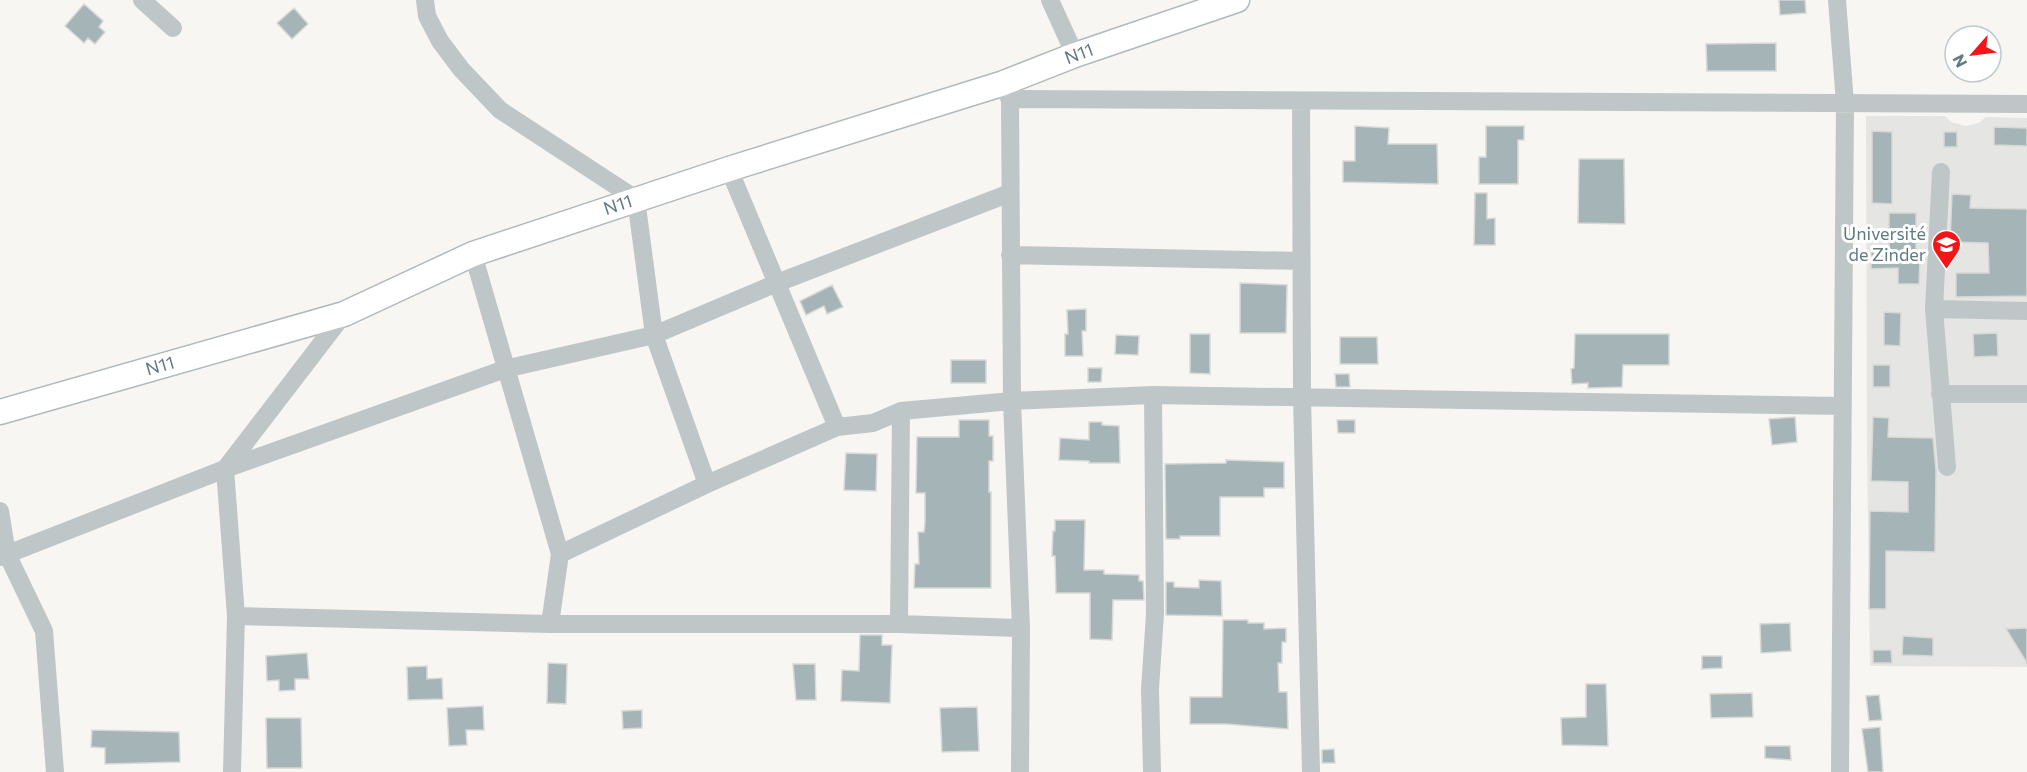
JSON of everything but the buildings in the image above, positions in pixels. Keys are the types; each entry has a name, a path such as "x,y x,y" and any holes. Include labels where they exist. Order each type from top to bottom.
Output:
{"main road":[{"name":"N11","path":"0,412 344,314 473,254 729,169 1006,91 1075,55 1237,0"}],"street":[{"path":"142,0 173,28"},
{"path":"425,0 427,16 440,41 461,69 500,110 636,199 654,335 707,484"},
{"path":"1050,0 1075,55"},
{"path":"1837,0 1845,103 1840,772"},
{"path":"1020,772 1021,628 1012,401 1010,194 1006,91 1301,101 2027,104"},
{"path":"1301,101 1302,397 1311,772"},
{"path":"729,169 837,427"},
{"path":"1941,172 1934,309 1947,467"},
{"path":"4,555 225,469 505,369 654,335 777,283 1010,194"},
{"path":"473,254 560,554 550,624"},
{"path":"1011,255 1301,261"},
{"path":"1934,309 2027,311"},
{"path":"232,772 236,616 225,469 344,314"},
{"path":"1940,394 2027,394"},
{"path":"560,554 707,484 837,427 873,423 901,411 1012,401 1153,395 1841,406"},
{"path":"1152,772 1150,689 1155,614 1153,395"},
{"path":"899,624 901,411"},
{"path":"0,512 4,555 44,631 55,772"},
{"path":"236,616 550,624 899,624 1021,628"}],"shaded area":[{"name":"Université de Zinder","path":"1866,116 1945,116 1951,122 1965,126 1979,123 1986,117 2027,118 2027,667 1870,666"}],"place":[{"name":"Université de Zinder","path":"1947,270"}]}
